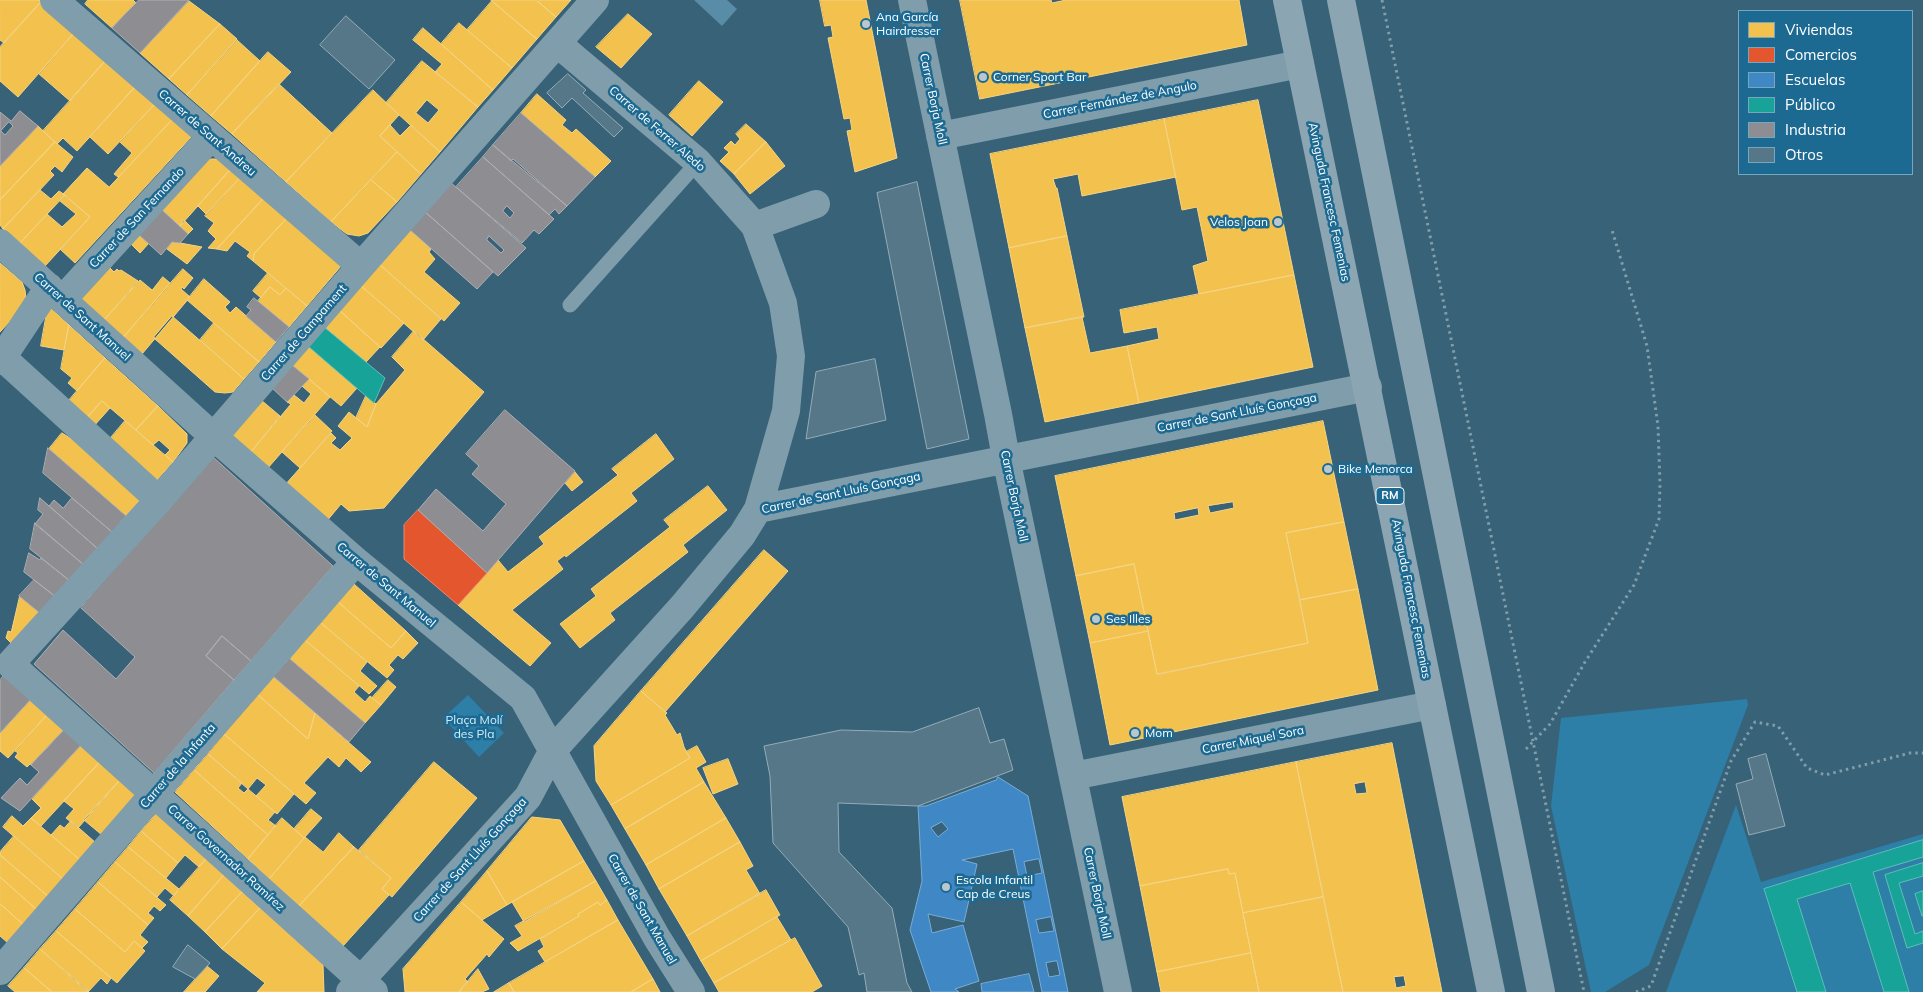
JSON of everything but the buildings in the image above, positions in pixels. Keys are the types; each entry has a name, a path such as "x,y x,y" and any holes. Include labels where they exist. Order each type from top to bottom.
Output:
{"main road":[{"name":"Avinguda Francesc Femenias","path":"1287,0 1368,387 1490,992"},
{"path":"1341,0 1541,992"}],"street":[{"name":"Carrer de Sant Andreu","path":"54,0 361,266"},
{"name":"Carrer de Campament","path":"10,664 159,500 361,266 595,0"},
{"name":"Carrer Borja Moll","path":"912,0 1118,992"},
{"name":"Carrer de Ferrer Aledo","path":"558,44 698,162 755,226 783,303 791,356 786,410 758,509"},
{"name":"Carrer Fernández de Angulo","path":"940,136 1300,64"},
{"name":"Carrer de San Fernando","path":"1,360 56,293 211,137"},
{"path":"755,226 816,204"},
{"name":"Carrer de Sant Manuel","path":"0,243 214,437 356,561 523,698 657,938 691,992"},
{"path":"1,360 159,500"},
{"name":"Carrer de Sant Lluís Gonçaga","path":"362,988 528,797 553,750 682,607 736,542 758,509 1368,387"},
{"name":"Carrer de la Infanta","path":"0,971 356,561"},
{"name":"Carrer Governador Ramírez","path":"10,664 154,793 362,988"},
{"name":"Carrer Miquel Sora","path":"1073,776 1432,705"}],"lane":[{"path":"570,305 698,162"}],"path":[{"path":"1382,0 1584,992"},
{"path":"1526,749 1550,724 1585,662 1634,585 1659,519 1658,426 1647,346 1612,230"},
{"path":"1636,992 1651,986 1732,761 1755,722 1778,726 1807,768 1825,775 1910,753 1923,753"}],"green space":[{"name":"Plaça Molí des Pla","path":"468,695 504,733 479,757 443,718"},
{"path":"1747,699 1748,705 1649,965 1605,992 1591,992 1551,806 1561,718"},
{"path":"1736,805 1761,882 1923,834 1923,992 1666,992"}],"shaded area":[{"path":"694,0 727,0 737,9 722,26"}],"place":[{"name":"Ana García Hairdresser","path":"866,24"},
{"name":"Corner Sport Bar","path":"983,77"},
{"name":"Velos Joan","path":"1278,222"},
{"name":"Bike Menorca","path":"1328,469"},
{"name":"Ses Illes","path":"1096,619"},
{"name":"Mom","path":"1135,733"},
{"name":"Escola Infantil Cap de Creus","path":"946,887"}]}
